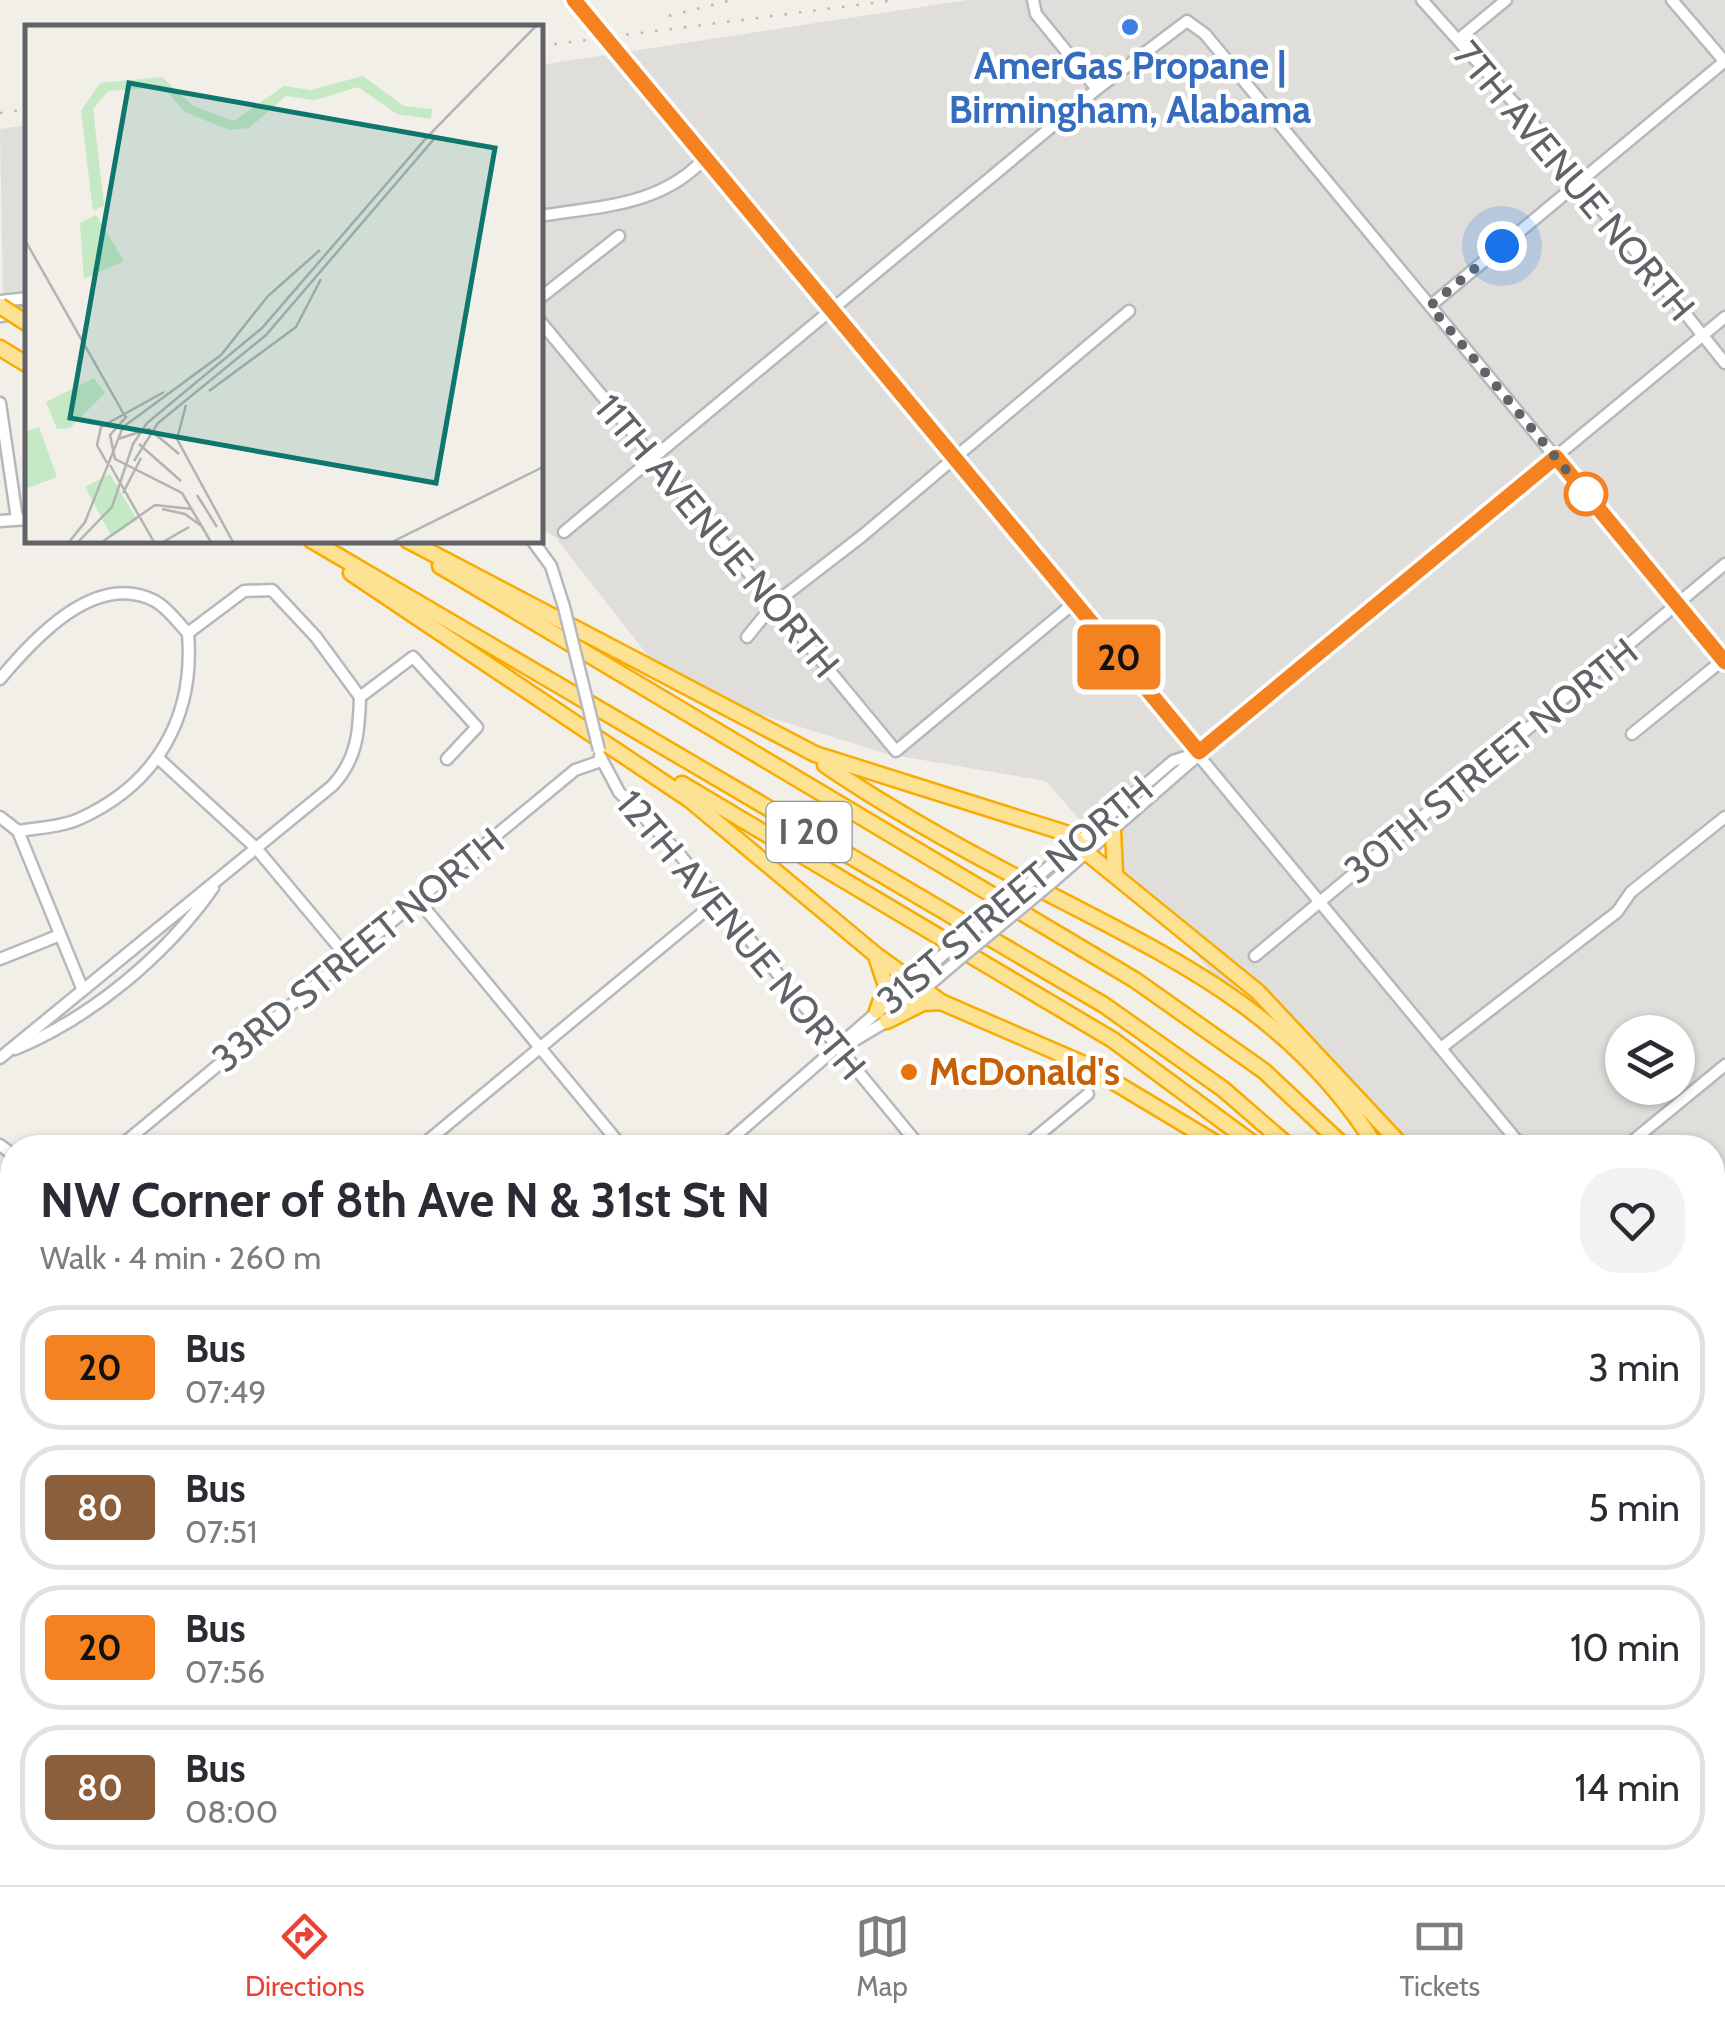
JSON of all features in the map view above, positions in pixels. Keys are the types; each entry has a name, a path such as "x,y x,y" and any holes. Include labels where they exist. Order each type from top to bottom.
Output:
{"highway":[{"path":"0,304 25,322"},
{"path":"2,349 25,363"},
{"path":"313,542 359,579 690,800 876,955 941,1002 1045,1045 1145,1098 1203,1135"},
{"name":"I 20","path":"313,542 1104,1005 1223,1089 1276,1135"},
{"name":"I 20","path":"400,542 1135,980 1264,1071 1332,1135"},
{"path":"412,542 841,765 1078,840 1087,854 1115,872 1293,1026 1392,1135"},
{"path":"509,681 1112,1040 1241,1135"},
{"path":"792,742 896,810 1186,964 1243,1001 1317,1069 1367,1135"},
{"path":"1113,831 1115,872"},
{"path":"876,955 886,986 882,1016 922,1003 941,1002"}],"street":[{"path":"574,0 1512,1135"},
{"path":"1033,0 1036,14 1097,89"},
{"name":"7TH AVENUE NORTH","path":"1422,0 1449,32 1460,38 1725,363"},
{"path":"1460,38 1506,0"},
{"path":"1430,306 1725,61 1672,0"},
{"path":"564,532 1097,89 1187,21 1205,34 1724,661 1632,734"},
{"path":"542,216 657,195 684,180 705,158"},
{"path":"542,296 619,236"},
{"path":"0,304 25,299"},
{"path":"747,636 774,604 862,536 1130,311"},
{"path":"0,316 25,312"},
{"name":"31ST STREET NORTH","path":"736,1135 918,986 958,961 1087,854 1199,752 1725,318"},
{"name":"11TH AVENUE NORTH","path":"542,323 896,750 1074,603"},
{"path":"0,404 22,519 0,520"},
{"name":"12TH AVENUE NORTH","path":"534,542 552,566 600,756 618,792 718,900 910,1135"},
{"name":"30TH STREET NORTH","path":"1255,956 1725,564"},
{"path":"4,1055 345,773 358,740 360,698 316,636 272,590 244,591 188,633"},
{"path":"0,679 30,644 70,613 103,596 132,593 156,601 188,633 188,692 158,758 128,788 77,820 18,831"},
{"path":"360,698 413,657 477,727 448,759"},
{"name":"31ST STREET NORTH","path":"918,986 945,953 1078,840 1174,762 1199,752"},
{"name":"33RD STREET NORTH","path":"134,1135 574,770 600,756"},
{"path":"158,758 256,848 348,958"},
{"path":"0,817 18,831 82,988"},
{"path":"1441,1048 1617,912 1631,892 1725,817"},
{"path":"4,1055 60,1026 117,986 173,936 219,878"},
{"path":"418,900 612,1135"},
{"path":"435,1135 718,900"},
{"path":"0,959 60,935"},
{"path":"1640,1135 1725,1066"},
{"path":"1039,1135 1088,1094"}],"shaded area":[{"path":"967,0 1725,0 1725,1135 1378,1135 1213,974 1046,781 887,754 733,706 649,657 555,537 542,529 542,65"},
{"path":"25,125 25,290 3,293 0,129"}],"railway":[{"path":"669,16 732,0"},
{"path":"542,46 896,0"},
{"path":"0,113 25,109"}],"bus line":[{"name":"20","path":"574,0 1199,752 1556,457 1725,662"}],"place":[{"name":"AmerGas Propane | Birmingham, Alabama","path":"1130,27"},
{"name":"McDonald's","path":"909,1072"}],"route":[{"path":"1502,246 1430,306 1586,494"}]}
